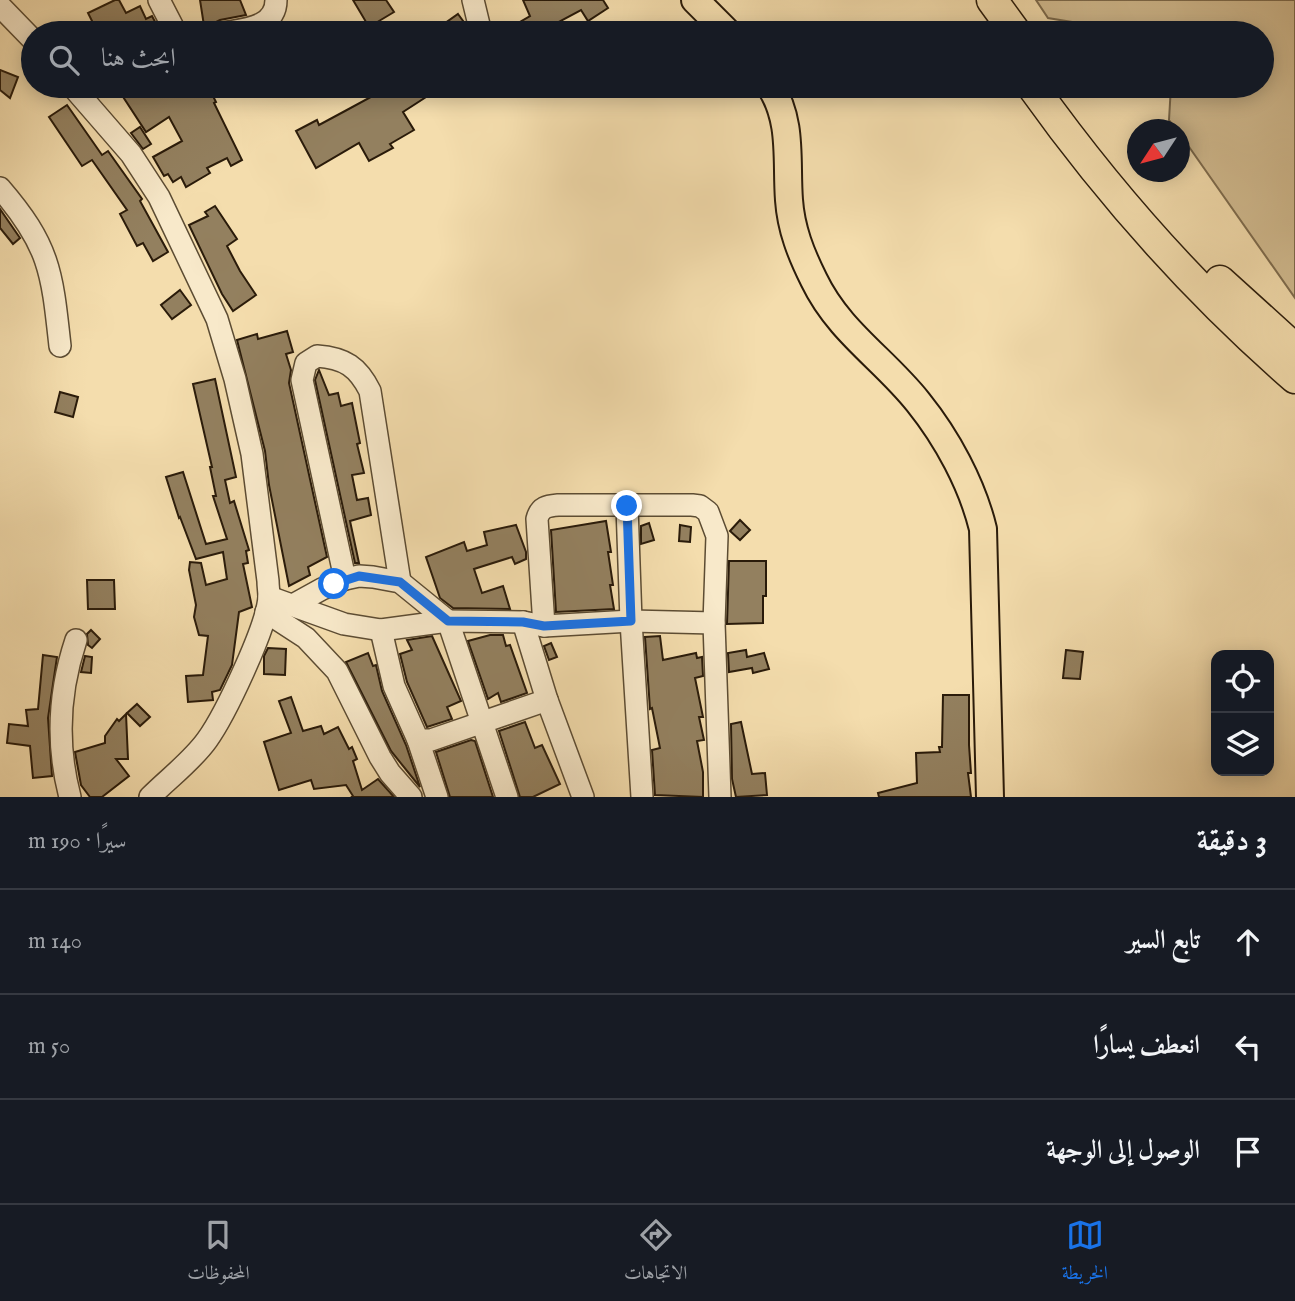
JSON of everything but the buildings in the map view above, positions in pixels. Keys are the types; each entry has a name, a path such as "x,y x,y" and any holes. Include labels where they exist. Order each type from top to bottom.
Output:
{"highway":[{"path":"970,0 985,21"},
{"path":"992,0 1007,21"},
{"path":"1040,98 1124,206 1170,259 1295,378"},
{"path":"1062,98 1136,195 1211,273 1295,349"}],"main road":[{"path":"695,0 716,21"},
{"path":"776,98 784,116 789,200 796,242 816,285 849,331 917,401 938,431 975,499 983,529 990,797"}],"street":[{"path":"159,0 170,21"},
{"path":"266,21 274,12 276,0"},
{"path":"473,0 478,21"},
{"path":"0,6 21,28"},
{"path":"82,98 131,154 159,197 217,318 235,379 252,454 267,605 240,678 208,739 150,797"},
{"path":"0,188 31,228 44,252 54,293 60,346"},
{"path":"345,579 302,380 306,363 317,356 330,357 348,364 358,371 370,391 400,582"},
{"path":"583,797 547,700 534,624 538,514 545,507 551,506 692,505 700,506 708,512 717,536 714,623 720,797"},
{"path":"627,506 642,797"},
{"path":"293,605 345,579 373,577 400,582 448,621 507,797"},
{"path":"267,605 293,605 344,624 381,630 448,621 534,624 631,621 714,623"},
{"path":"267,605 306,638 337,671 380,757 411,797"},
{"path":"381,630 394,686 418,740 438,797"},
{"path":"70,797 60,742 66,670 76,640"},
{"path":"418,740 431,740 547,700"}],"shaded area":[{"path":"1036,0 1295,0 1295,298 1190,148 1190,119 1169,119 1170,98 1274,98 1274,21 1066,21 1048,18"}],"route":[{"path":"334,584 359,576 400,582 448,621 523,622 544,626 631,621 627,506"}]}
